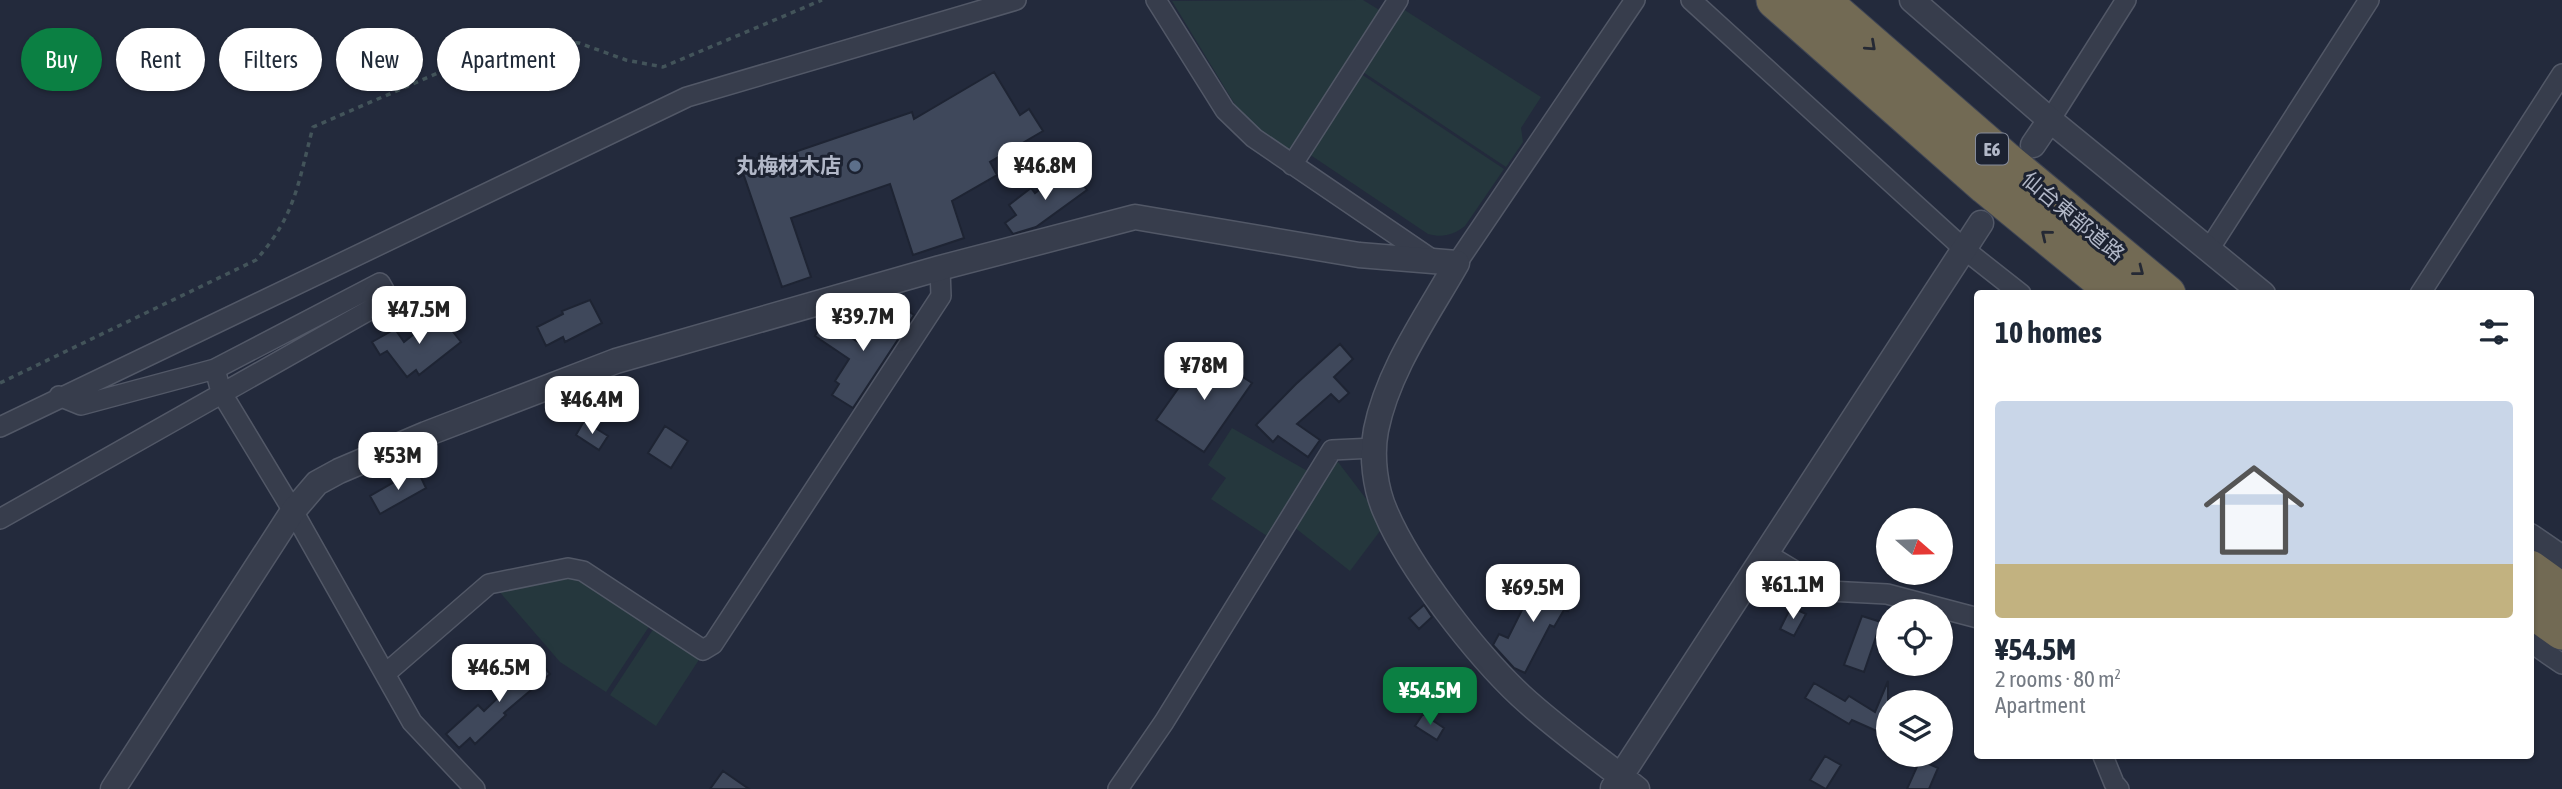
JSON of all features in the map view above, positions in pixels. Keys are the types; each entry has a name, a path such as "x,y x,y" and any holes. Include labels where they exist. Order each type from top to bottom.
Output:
{"highway":[{"name":"仙台東部道路","path":"1775,0 1986,186 2113,290"},
{"name":"仙台東部道路","path":"1821,0 2004,159 2162,290"},
{"path":"2534,572 2562,592"},
{"path":"2534,611 2562,631"}],"street":[{"path":"0,427 59,396 276,296 687,97 1016,0"},
{"path":"1156,0 1225,110 1254,138 1447,263"},
{"path":"1292,165 1398,0"},
{"path":"1635,0 1447,263 1385,395 1375,432 1374,448 1375,473 1385,512 1432,589 1480,653 1521,696 1623,785 1765,553 1981,223"},
{"path":"1691,0 1964,249 2016,290"},
{"path":"1912,0 2050,120 2258,290"},
{"path":"2033,145 2126,0"},
{"path":"2208,251 2369,0"},
{"path":"2423,290 2562,74"},
{"path":"113,789 293,511 317,483 426,434 616,361 940,268 1135,218 1359,255 1447,263"},
{"path":"385,674 489,584 568,568 583,570 704,650 713,644 940,296 940,268"},
{"path":"0,519 389,299 380,283 215,369 81,405 59,396"},
{"path":"215,369 221,392 293,511 412,722 475,789"},
{"path":"1118,789 1164,722 1332,450 1374,448"},
{"path":"2534,539 2562,558"},
{"path":"1765,553 1828,591 1887,594 1974,617"},
{"path":"2534,645 2562,664"},
{"path":"2105,759 2119,789"}],"path":[{"path":"0,383 256,260 276,237 296,198 313,127 482,54 532,40 579,43 626,60 663,67 822,0"}],"shaded area":[{"path":"1363,0 1381,11 1293,146 1287,150 1251,124 1234,103 1172,1"},
{"path":"1403,9 1541,97 1521,128 1523,142 1506,167 1363,72"},
{"path":"1361,74 1504,169 1461,229 1443,236 1428,234 1309,154"},
{"path":"1232,428 1311,473 1270,538 1211,499 1226,478 1208,465"},
{"path":"1338,462 1370,504 1380,531 1350,571 1294,527 1332,466"},
{"path":"576,575 652,622 606,692 560,662 497,589"},
{"path":"656,625 702,655 656,726 610,695"}],"building":[{"path":"994,72 1020,115 1029,109 1043,131 990,162 997,175 952,201 964,238 913,255 890,184 791,218 811,277 782,287 742,170 912,112 914,119"},
{"path":"1070,167 1087,190 1036,227 1013,234 1005,223 1016,215 1009,205 1031,188 1035,193"},
{"path":"590,300 602,323 565,342 563,337 546,346 537,327 563,314 562,311"},
{"path":"898,304 914,315 853,408 832,395 839,384 835,381 849,359 815,336 824,321 858,342 869,326 879,332"},
{"path":"439,314 461,342 419,375 416,370 407,377 387,351 380,355 372,342 395,329 404,342"},
{"path":"1340,344 1353,359 1334,377 1349,393 1339,402 1331,394 1297,424 1320,440 1308,457 1278,436 1273,442 1256,425"},
{"path":"1204,352 1252,383 1204,452 1156,420"},
{"path":"584,421 608,436 599,450 576,435"},
{"path":"665,426 688,441 671,468 648,453"},
{"path":"417,469 426,488 380,514 370,496"},
{"path":"1538,578 1574,597 1568,611 1564,610 1554,627 1550,625 1525,673 1514,668 1493,645 1499,634 1508,638 1523,608 1521,607"},
{"path":"1424,605 1432,617 1419,629 1409,618"},
{"path":"1791,607 1806,614 1794,636 1780,629"},
{"path":"1862,616 1876,620 1876,637 1864,672 1844,665"},
{"path":"535,656 550,674 504,713 506,715 475,744 470,738 459,748 446,734 478,705 484,711 505,691 501,686"},
{"path":"1814,683 1845,701 1849,696 1875,712 1876,710 1876,731 1852,720 1849,724 1805,698"},
{"path":"1423,714 1444,728 1437,740 1415,726"},
{"path":"1825,756 1841,765 1826,789 1810,780"},
{"path":"1917,767 1938,768 1929,789 1907,789"},
{"path":"723,771 749,789 710,789"}],"place":[{"name":"丸梅材木店","path":"855,166"}]}
